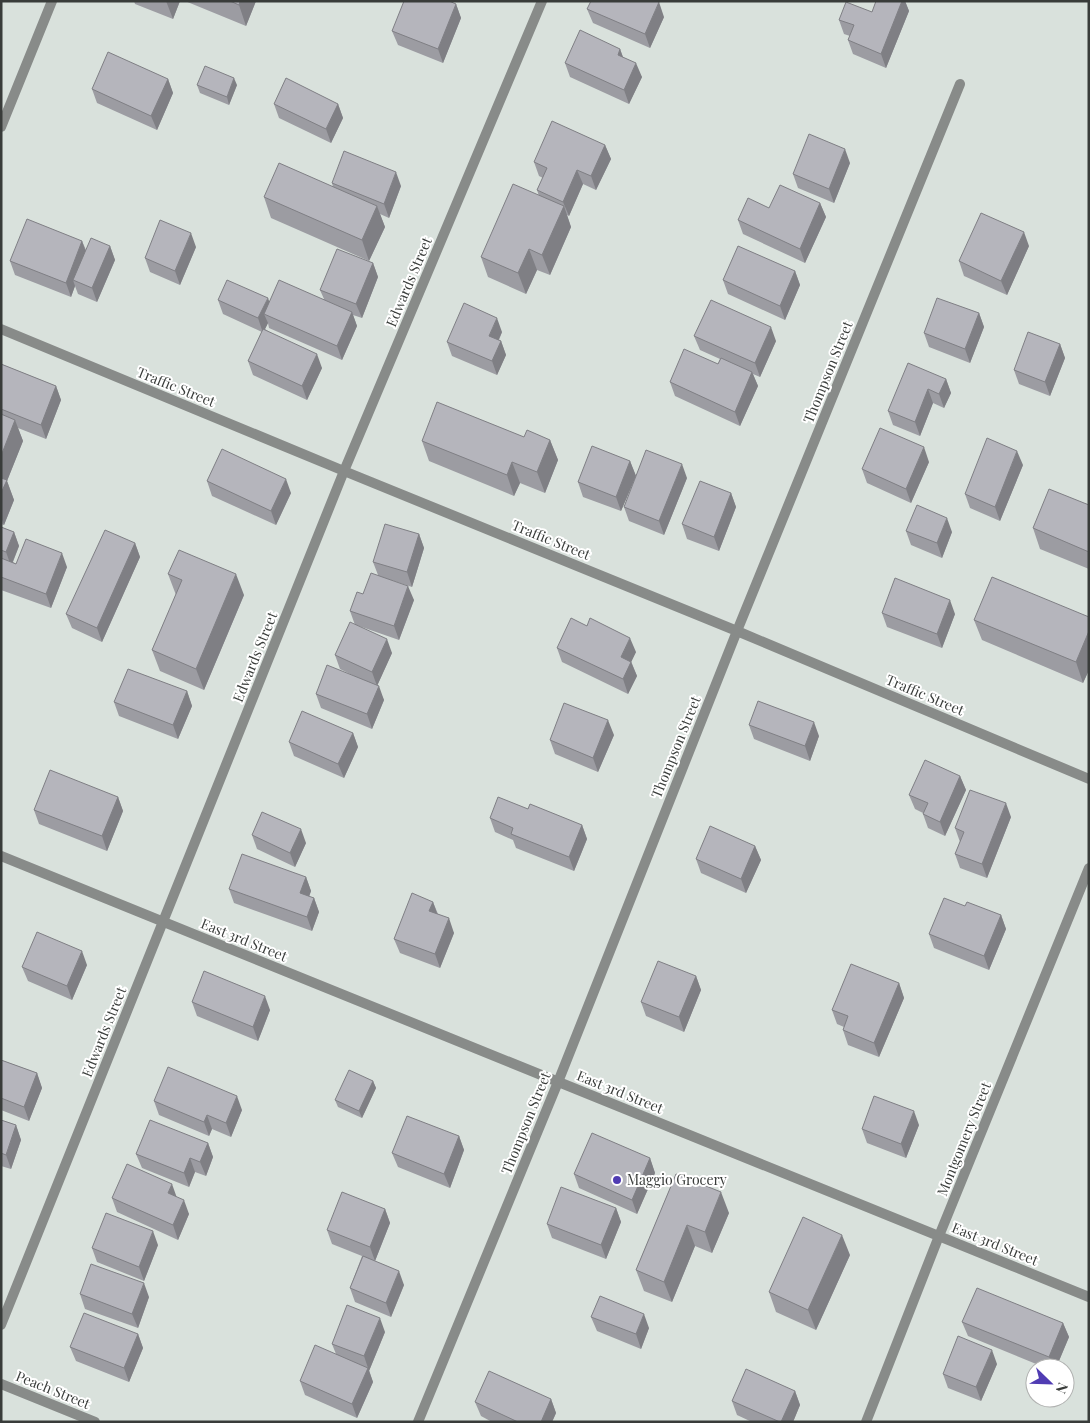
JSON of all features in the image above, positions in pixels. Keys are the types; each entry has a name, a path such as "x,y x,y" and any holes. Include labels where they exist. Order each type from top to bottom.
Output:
{"street":[{"path":"1,127 52,1"},
{"name":"Edwards Street","path":"1,1325 344,472 542,1"},
{"name":"Thompson Street","path":"418,1422 558,1082 737,631 960,84"},
{"name":"Traffic Street","path":"1,330 344,472 737,631 1089,779"},
{"name":"East 3rd Street","path":"1,856 1089,1297"},
{"name":"Montgomery Street","path":"866,1422 939,1236 1089,868"},
{"name":"Peach Street","path":"1,1384 95,1422"}],"building":[{"path":"230,1 240,1 239,5"},
{"path":"404,1 449,1 456,4 438,49 392,31"},
{"path":"591,1 659,2 645,34 587,9"},
{"path":"876,1 902,1 881,54 848,40 854,25 839,20 846,2 872,12"},
{"path":"580,30 620,49 618,55 636,63 624,90 565,63"},
{"path":"108,52 168,79 151,116 92,89"},
{"path":"205,66 234,78 227,97 197,85"},
{"path":"286,78 338,104 326,129 274,104"},
{"path":"552,121 605,145 591,176 577,170 563,202 537,190 547,168 534,162"},
{"path":"809,134 845,149 829,189 793,174"},
{"path":"344,151 396,172 384,204 332,183"},
{"path":"279,163 377,206 362,240 264,197"},
{"path":"513,184 564,206 542,255 529,249 518,273 481,257"},
{"path":"780,185 820,203 800,249 738,220 748,198 769,208"},
{"path":"981,213 1024,232 1001,281 959,261"},
{"path":"27,219 82,241 66,283 10,261"},
{"path":"160,220 191,233 175,271 145,258"},
{"path":"91,238 110,246 92,288 73,280"},
{"path":"738,246 795,271 780,306 723,280"},
{"path":"337,249 373,263 356,304 320,290"},
{"path":"227,280 268,298 258,318 218,300"},
{"path":"279,280 352,312 337,346 264,314"},
{"path":"937,298 979,313 965,349 924,333"},
{"path":"711,300 771,327 755,363 694,336"},
{"path":"464,303 497,318 489,336 501,341 492,361 447,342"},
{"path":"263,329 317,354 302,386 248,361"},
{"path":"1028,332 1060,344 1045,382 1014,370"},
{"path":"684,349 718,364 721,358 752,372 735,412 670,382"},
{"path":"908,363 946,379 939,394 928,389 915,422 888,411"},
{"path":"1,364 56,386 41,425 1,409"},
{"path":"437,402 524,437 527,430 550,440 537,472 512,462 507,475 422,441"},
{"path":"1,414 15,420 1,456"},
{"path":"880,428 924,447 906,489 862,469"},
{"path":"987,438 1017,451 995,507 965,494"},
{"path":"592,446 630,461 616,497 578,482"},
{"path":"222,449 286,479 271,511 207,481"},
{"path":"646,450 682,464 659,521 624,507"},
{"path":"1,478 7,480 1,493"},
{"path":"700,481 731,493 714,537 682,524"},
{"path":"1049,489 1089,505 1089,552 1033,528"},
{"path":"917,505 947,518 937,543 906,531"},
{"path":"385,524 419,534 407,572 373,562"},
{"path":"1,527 14,532 6,552 1,550"},
{"path":"105,530 135,543 97,628 66,614"},
{"path":"26,539 62,553 46,594 1,577 1,558 16,564"},
{"path":"179,550 236,574 196,669 152,650 182,580 168,574"},
{"path":"371,573 408,586 394,626 350,611 357,592 363,594"},
{"path":"992,577 1089,617 1089,631 1076,662 974,620"},
{"path":"895,578 950,600 937,634 882,613"},
{"path":"571,618 587,626 590,618 630,638 621,657 631,662 623,679 557,648"},
{"path":"350,622 387,639 372,672 335,655"},
{"path":"327,665 379,686 367,714 316,694"},
{"path":"128,669 187,691 173,725 114,702"},
{"path":"758,701 814,722 805,746 749,725"},
{"path":"564,703 608,720 593,758 550,740"},
{"path":"302,711 353,733 338,764 289,742"},
{"path":"925,760 960,776 940,822 923,814 928,803 909,795"},
{"path":"50,770 118,797 102,836 34,810"},
{"path":"970,790 1006,803 982,864 955,854 964,832 955,828"},
{"path":"498,797 528,809 530,804 582,825 569,857 511,834 513,828 490,818"},
{"path":"262,812 301,829 290,853 252,835"},
{"path":"710,826 755,846 741,879 696,859"},
{"path":"242,854 306,877 300,893 314,898 307,917 229,889"},
{"path":"412,893 433,902 429,911 449,918 435,954 394,939"},
{"path":"944,898 965,906 967,902 1001,915 984,956 929,934"},
{"path":"37,932 82,951 67,986 22,967"},
{"path":"658,961 696,976 679,1017 641,1002"},
{"path":"851,964 899,983 874,1043 843,1030 848,1016 832,1010"},
{"path":"204,971 265,996 253,1027 192,1002"},
{"path":"1,1060 37,1073 24,1107 1,1098"},
{"path":"168,1067 237,1096 226,1123 207,1115 204,1122 154,1101"},
{"path":"349,1070 373,1081 359,1111 335,1100"},
{"path":"874,1096 914,1111 901,1144 862,1129"},
{"path":"407,1116 459,1136 444,1174 392,1153"},
{"path":"1,1120 16,1125 6,1155 1,1153"},
{"path":"150,1120 208,1143 200,1162 190,1158 184,1173 136,1154"},
{"name":"Maggio Grocery","path":"592,1133 650,1158 632,1200 574,1174"},
{"path":"127,1164 172,1184 168,1193 184,1200 173,1225 112,1198"},
{"path":"676,1174 721,1192 705,1232 687,1225 664,1282 636,1270"},
{"path":"561,1187 616,1208 601,1245 547,1224"},
{"path":"342,1192 385,1209 370,1247 327,1230"},
{"path":"106,1213 153,1231 139,1267 92,1248"},
{"path":"803,1217 842,1235 808,1310 769,1292"},
{"path":"363,1256 399,1271 386,1303 350,1288"},
{"path":"91,1264 144,1283 132,1314 80,1294"},
{"path":"977,1288 1063,1323 1049,1357 962,1322"},
{"path":"600,1296 644,1314 636,1334 591,1317"},
{"path":"347,1305 380,1318 364,1356 332,1344"},
{"path":"84,1313 138,1334 124,1368 70,1347"},
{"path":"958,1336 992,1350 976,1387 943,1374"},
{"path":"315,1345 368,1368 352,1404 300,1381"},
{"path":"746,1369 795,1391 781,1422 732,1401"},
{"path":"489,1371 551,1399 541,1422 518,1422 475,1402"}],"place":[{"name":"Maggio Grocery","path":"617,1180"}]}
